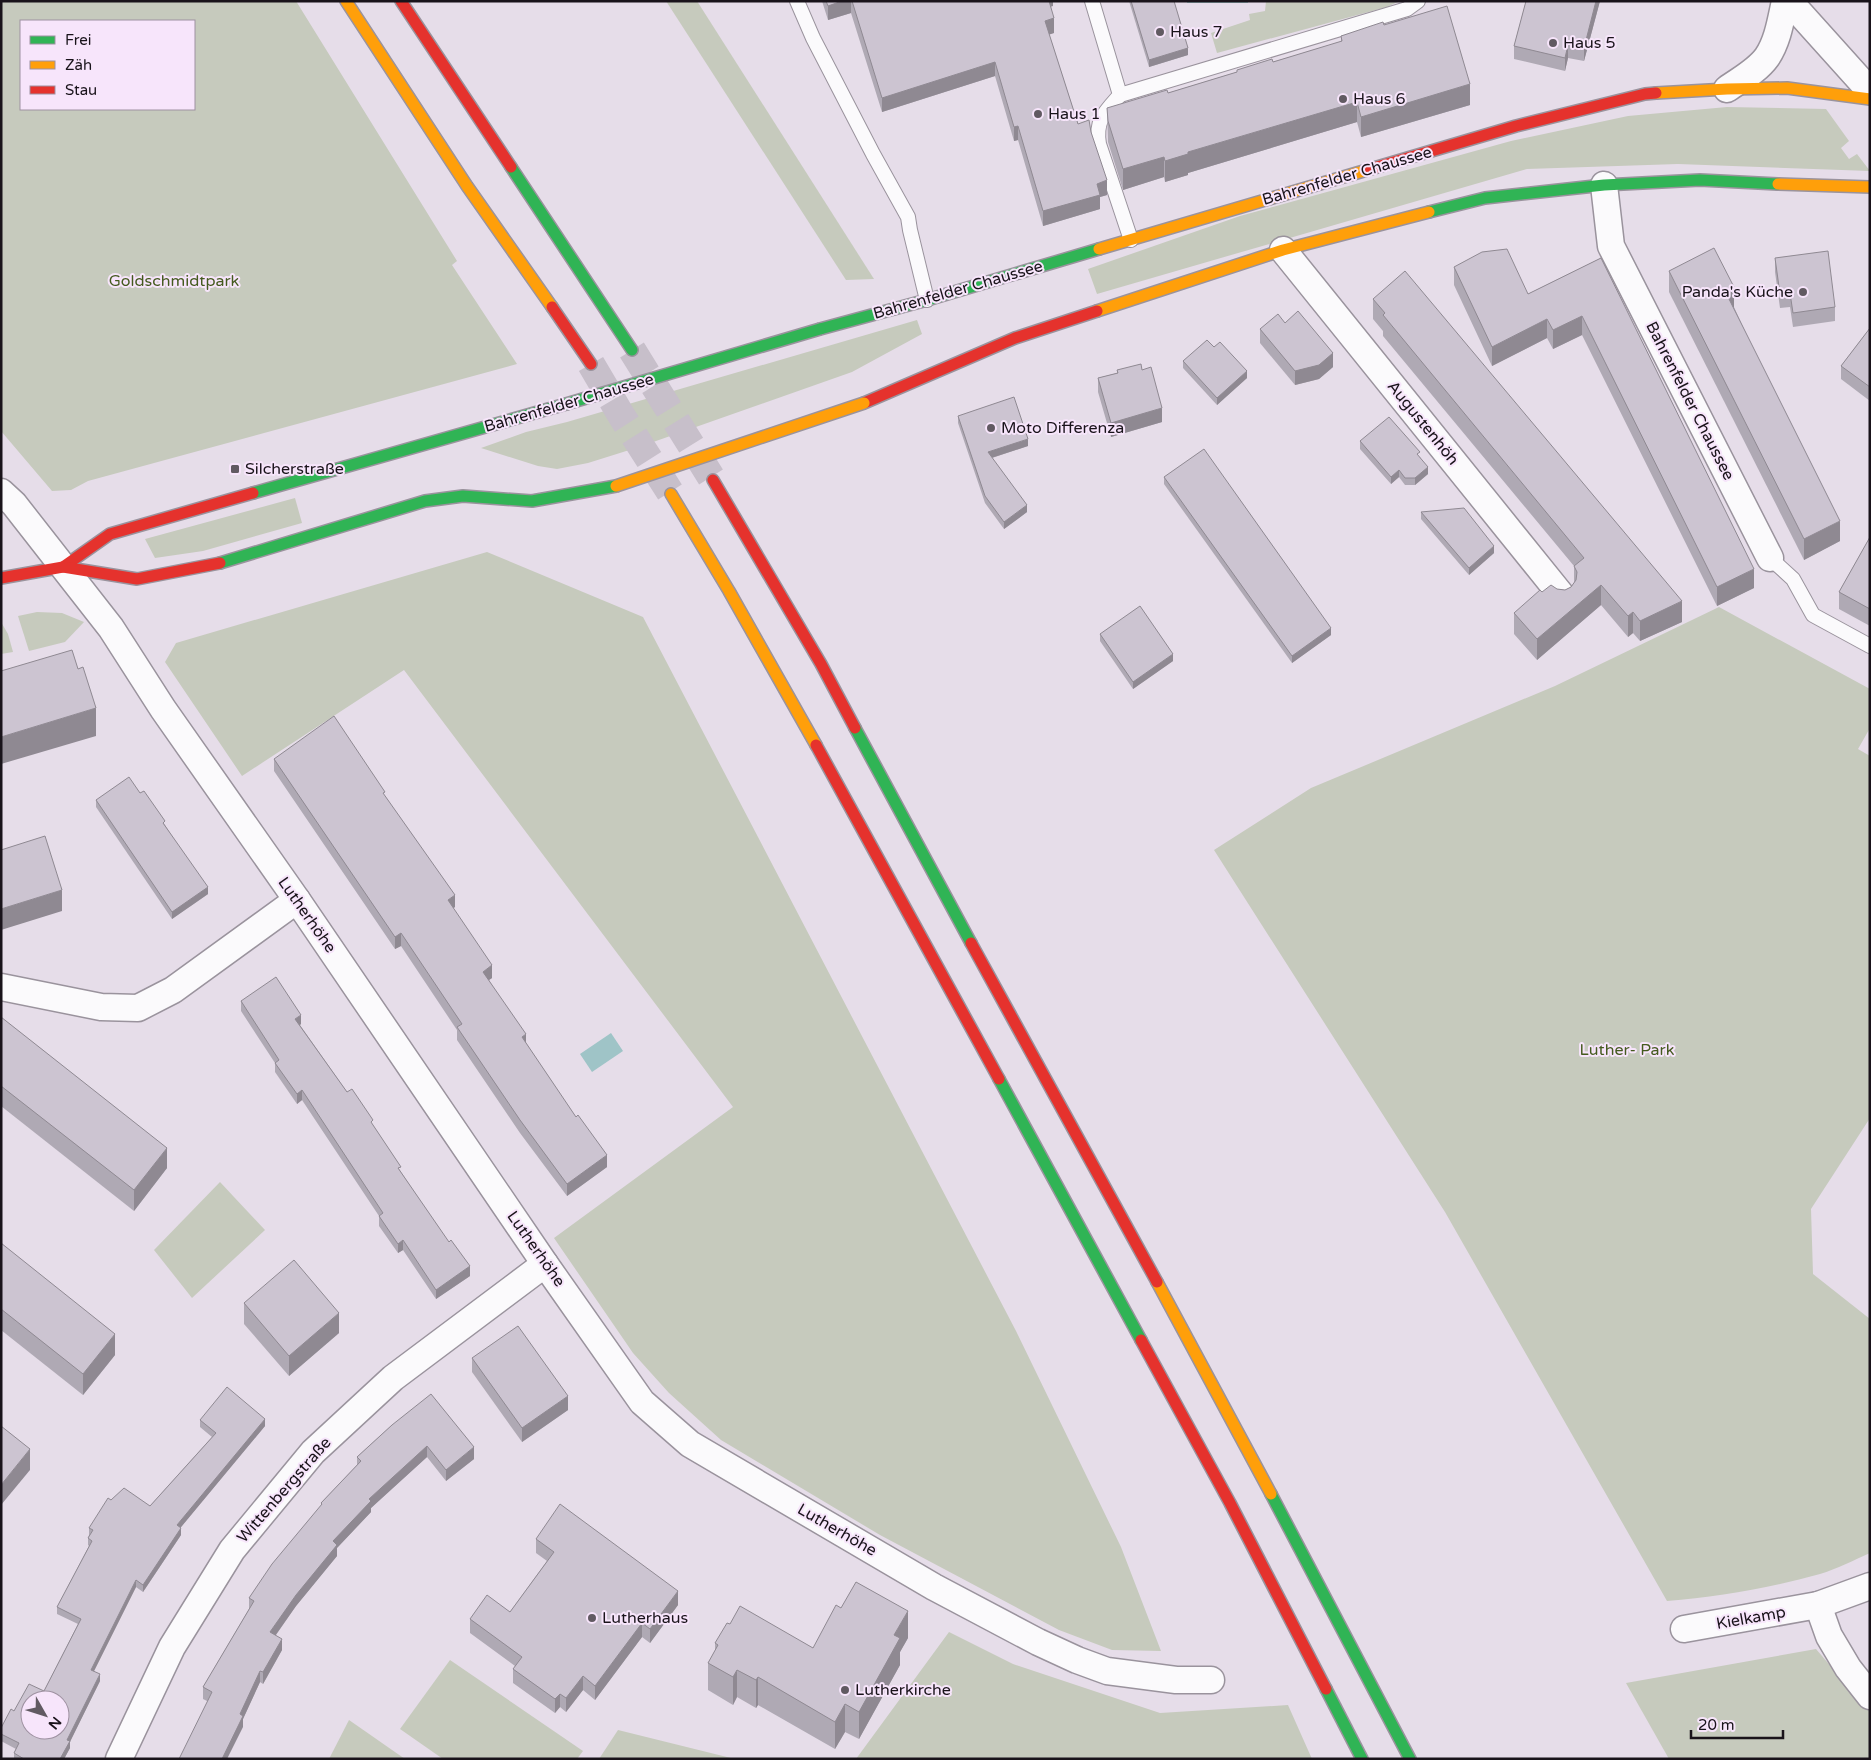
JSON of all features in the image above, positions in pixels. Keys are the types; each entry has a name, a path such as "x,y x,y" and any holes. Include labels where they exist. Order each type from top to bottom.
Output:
{"main road":[{"path":"346,1 467,186 591,364"},
{"path":"400,1 632,350"},
{"name":"Bahrenfelder Chaussee","path":"63,567 110,534 566,404 820,329 927,300 1516,126 1645,94 1727,89 1787,88 1870,99"},
{"name":"Bahrenfelder Chaussee","path":"1,578 63,567 137,579 228,561 425,502 463,496 532,500 616,486 864,403 1015,338 1283,250 1485,198 1604,185 1700,180 1870,187"},
{"path":"713,480 821,664 914,840 1191,1343 1410,1759"},
{"path":"671,494 780,680 955,999 1230,1503 1362,1759"}],"street":[{"path":"1727,89 1753,71 1767,57 1775,42 1787,1"},
{"path":"1787,1 1870,91"},
{"name":"Bahrenfelder Chaussee","path":"1604,185 1611,246 1770,558"},
{"name":"Augustenhöh","path":"1283,250 1562,596"},
{"name":"Lutherhöhe","path":"1,492 14,504 111,628 163,709 297,900 545,1264 642,1402 690,1444 934,1587 1038,1642 1107,1671 1176,1680 1211,1680"},
{"path":"1,987 102,1007 138,1008 172,990 297,900"},
{"name":"Wittenbergstraße","path":"119,1759 172,1647 232,1550 313,1452 393,1378 545,1264"},
{"name":"Kielkamp","path":"1684,1629 1818,1606 1870,1586"},
{"path":"1818,1606 1834,1644 1848,1668 1870,1696"}],"lane":[{"path":"797,1 813,38 908,217 927,300"},
{"path":"1092,1 1120,95"},
{"path":"1131,240 1097,134 1100,118 1120,95 1407,9 1418,1"},
{"path":"1770,558 1793,580 1813,615 1870,646"}],"green space":[{"name":"Goldschmidtpark","path":"1,1 296,1 457,261 452,265 517,364 88,481 71,490 52,491 1,431"},
{"path":"666,1 697,1 874,279 846,280"},
{"path":"1266,1 1400,1 1387,7 1217,53 1211,33 1250,20 1249,14 1265,11"},
{"path":"1727,107 1826,109 1849,141 1841,148 1849,159 1857,154 1870,171 1678,164 1527,169 1097,294 1088,269 1240,216 1511,141 1628,116"},
{"path":"917,320 922,334 852,372 588,463 557,469 538,466 481,448 526,432 567,422"},
{"path":"295,498 302,523 203,551 155,558 145,539"},
{"path":"487,552 643,617 1016,1331 1121,1547 1161,1651 1112,1650 1059,1630 880,1535 721,1440 669,1393 633,1353 554,1238 733,1107 404,670 242,776 165,662 176,643"},
{"name":"Luther- Park","path":"1719,607 1870,689 1870,728 1858,749 1870,756 1870,1118 1811,1209 1813,1274 1870,1319 1870,1553 1826,1572 1782,1584 1705,1597 1667,1601 1445,1212 1214,850 1311,788 1555,686"},
{"path":"37,612 62,613 84,622 65,642 29,651 18,616"},
{"path":"1,622 8,634 13,652 1,654"},
{"path":"220,1182 265,1230 192,1298 154,1250"},
{"path":"949,1632 1013,1664 1160,1713 1288,1705 1312,1759 856,1759"},
{"path":"1816,1649 1870,1712 1870,1759 1669,1759 1626,1683"},
{"path":"450,1660 583,1751 577,1759 443,1759 400,1729"},
{"path":"349,1720 405,1759 329,1759"},
{"path":"618,1730 735,1759 599,1759"}],"shaded area":[{"path":"1187,1 1248,1 1248,3 1187,3"},
{"path":"611,1033 623,1051 592,1072 580,1054"}],"building":[{"path":"826,1 842,1 828,6"},
{"path":"852,1 1049,1 1054,18 1045,21 1078,124 1089,120 1091,132 1107,180 1097,184 1100,195 1043,211 1018,126 1014,127 995,62 882,98"},
{"name":"Haus 7","path":"1131,1 1174,1 1188,48 1149,60"},
{"name":"Haus 5","path":"1526,1 1596,1 1584,48 1568,45 1565,58 1514,46"},
{"name":"Haus 6","path":"1447,6 1470,84 1361,117 1357,102 1188,152 1188,154 1165,161 1164,157 1123,169 1108,121 1107,108 1167,90 1168,93 1272,59 1273,62 1342,41 1341,36 1383,22 1384,25"},
{"path":"1714,248 1734,287 1725,291 1840,521 1804,539 1669,271"},
{"path":"1507,249 1528,294 1601,258 1754,569 1717,587 1582,316 1553,330 1547,319 1492,347 1454,267 1482,252"},
{"path":"1828,251 1835,307 1793,313 1790,293 1780,294 1775,258"},
{"path":"1405,271 1682,601 1640,621 1633,612 1628,616 1601,585 1537,639 1514,613 1540,590 1542,592 1551,585 1557,589 1565,590 1571,587 1576,580 1577,572 1574,566 1584,558 1383,315 1385,313 1373,299"},
{"path":"1298,311 1333,353 1319,365 1295,371 1260,329 1278,314 1285,323"},
{"path":"1870,328 1870,387 1841,366"},
{"path":"1207,340 1214,347 1220,342 1247,371 1217,398 1183,361"},
{"path":"1141,364 1142,370 1151,367 1162,408 1111,423 1098,378 1118,373 1117,370"},
{"path":"1014,397 1028,439 988,452 1027,505 1004,522 985,496 958,416"},
{"path":"1389,417 1420,452 1417,454 1428,467 1415,478 1405,478 1399,470 1391,477 1360,441"},
{"path":"1204,449 1331,628 1292,656 1164,477"},
{"path":"1464,508 1494,546 1469,568 1421,512"},
{"path":"1870,537 1870,609 1839,592"},
{"path":"1140,606 1173,654 1133,682 1100,634"},
{"path":"72,650 78,669 83,667 96,708 1,737 1,671"},
{"path":"334,716 385,792 383,793 455,895 448,900 492,965 483,972 526,1034 522,1037 576,1117 578,1115 607,1155 567,1184 520,1120 457,1027 462,1024 401,933 395,937 274,759"},
{"path":"129,777 140,793 144,791 165,821 163,823 208,887 172,912 96,800"},
{"path":"45,836 62,890 1,909 1,850"},
{"path":"276,977 301,1015 295,1019 347,1092 352,1089 401,1167 398,1168 449,1242 451,1240 470,1266 436,1290 403,1240 398,1244 379,1216 383,1213 302,1090 297,1094 275,1063 279,1060 241,1001"},
{"path":"1,1017 167,1148 134,1190 1,1086"},
{"path":"1,1243 115,1334 83,1374 1,1309"},
{"path":"294,1260 339,1313 289,1356 244,1303"},
{"path":"518,1326 568,1396 522,1428 472,1358"},
{"path":"227,1387 265,1419 177,1525 181,1528 143,1585 136,1580 91,1670 100,1674 70,1734 70,1690 45,1690 81,1619 57,1607 92,1541 88,1538 93,1530 89,1528 108,1498 111,1500 124,1488 150,1506 216,1433 200,1420"},
{"path":"431,1394 474,1447 446,1470 427,1446 369,1499 371,1501 333,1541 337,1545 296,1595 270,1632 282,1639 263,1672 260,1671 240,1714 243,1716 222,1759 179,1759 212,1692 203,1687 254,1601 249,1598 272,1564 321,1503 361,1461 357,1457 392,1425"},
{"path":"1,1426 30,1449 1,1485"},
{"name":"Lutherhaus","path":"560,1504 678,1591 650,1629 642,1623 595,1686 583,1676 566,1698 560,1694 555,1699 513,1669 522,1657 470,1619 487,1595 510,1612 554,1552 536,1539"},
{"path":"856,1582 908,1611 894,1635 900,1638 859,1712 845,1704 835,1722 758,1677 756,1680 737,1670 733,1677 708,1663 718,1645 715,1643 727,1623 730,1624 740,1606 813,1648 836,1605 841,1608"},
{"path":"29,1684 42,1690 26,1690"},
{"path":"20,1700 20,1740 70,1741 60,1759 24,1759 14,1753 19,1743 1,1734 1,1728 11,1709 14,1711"}],"tunnel":[{"path":"632,350 711,477"},
{"path":"591,364 670,492"}],"traffic: fast":[{"path":"511,167 632,350"},
{"path":"1429,212 1485,198 1604,185 1700,180 1778,184"},
{"path":"820,329 927,300 1099,249"},
{"path":"566,404 820,329"},
{"path":"253,493 566,404"},
{"path":"220,563 425,501 463,496 532,501 616,486"},
{"path":"855,728 971,943"},
{"path":"999,1079 1141,1340"},
{"path":"1271,1494 1410,1759"},
{"path":"1326,1689 1362,1759"}],"traffic: slow":[{"path":"346,1 467,186 552,307"},
{"path":"1656,93 1787,88 1870,99"},
{"path":"1099,249 1367,170"},
{"path":"1778,184 1870,187"},
{"path":"1097,311 1283,250 1429,212"},
{"path":"616,486 864,403"},
{"path":"671,494 729,591 816,745"},
{"path":"1157,1282 1271,1494"}],"traffic: jam":[{"path":"401,1 511,167"},
{"path":"1367,170 1516,126 1645,94 1656,93"},
{"path":"552,307 591,364"},
{"path":"864,403 1015,338 1097,311"},
{"path":"713,480 821,664 855,728"},
{"path":"63,567 110,534 253,493"},
{"path":"1,578 63,567 137,579 220,563"},
{"path":"816,745 999,1079"},
{"path":"971,943 1157,1282"},
{"path":"1141,1340 1230,1503 1326,1689"}],"place":[{"name":"Haus 7","path":"1160,32"},
{"name":"Haus 5","path":"1553,43"},
{"name":"Haus 6","path":"1343,99"},
{"name":"Haus 1","path":"1038,114"},
{"name":"Panda's Küche","path":"1803,292"},
{"name":"Moto Differenza","path":"991,428"},
{"name":"Silcherstraße","path":"235,469"},
{"name":"Lutherhaus","path":"592,1618"},
{"name":"Lutherkirche","path":"845,1690"}]}
